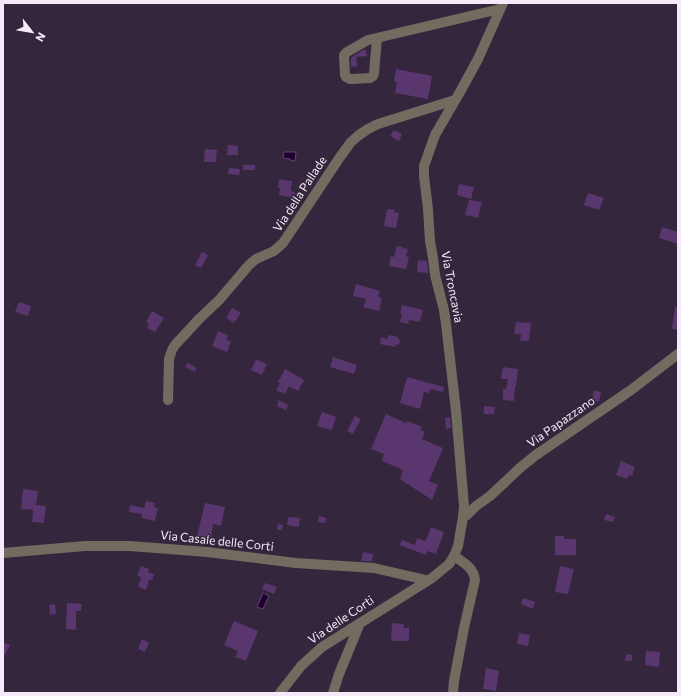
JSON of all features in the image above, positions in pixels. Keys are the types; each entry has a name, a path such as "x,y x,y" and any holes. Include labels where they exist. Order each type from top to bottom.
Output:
{"street":[{"path":"377,38 373,76 370,78 348,78 345,75 345,54 364,41 502,6"},
{"name":"Via Troncavia","path":"426,580 434,576 449,564 454,556 458,546 464,506 456,411 446,324 435,275 429,235 424,166 426,157 435,136 478,59 502,6"},
{"name":"Via della Pallade","path":"168,400 169,359 175,345 220,299 249,265 256,259 274,251 283,243 353,140 363,132 376,125 455,100"},
{"name":"Via Papazzano","path":"463,517 490,496 532,459 631,390 678,354"},
{"name":"Via Casale delle Corti","path":"3,553 85,546 144,547 374,568 426,580"},
{"path":"453,693 464,628 475,580 474,574 470,568 454,556"},
{"name":"Via delle Corti","path":"280,693 301,666 313,654 326,644 426,580"},
{"path":"333,693 340,670 360,622"}],"shaded area":[{"path":"284,152 296,152 295,161 283,158"},
{"path":"263,593 269,596 263,609 257,607"}],"building":[{"path":"366,50 367,56 356,57 356,54"},
{"path":"356,54 357,66 351,67 351,58"},
{"path":"396,69 432,76 428,99 395,93 397,82 394,81"},
{"path":"394,130 402,134 399,141 390,136"},
{"path":"228,145 238,146 238,155 227,155"},
{"path":"205,149 217,150 216,162 204,162"},
{"path":"243,165 255,165 255,170 243,170"},
{"path":"229,168 240,169 239,175 228,174"},
{"path":"279,179 292,181 291,191 295,192 294,198 279,195"},
{"path":"459,184 474,187 471,199 457,195"},
{"path":"588,193 604,198 599,210 584,205"},
{"path":"469,200 482,202 478,218 465,215"},
{"path":"387,209 395,210 394,212 399,213 396,228 384,226"},
{"path":"662,227 678,232 678,244 659,238"},
{"path":"397,246 408,249 406,256 409,257 406,269 389,266 391,256 394,257"},
{"path":"202,252 208,255 201,268 195,265"},
{"path":"418,260 427,261 428,273 417,272"},
{"path":"356,284 380,291 378,297 382,298 379,311 363,307 366,299 353,296"},
{"path":"19,302 31,306 28,316 15,312"},
{"path":"402,305 423,310 420,322 409,320 408,324 400,322"},
{"path":"675,307 678,307 678,330 672,329"},
{"path":"232,308 241,313 234,323 226,318"},
{"path":"152,311 164,318 155,332 147,328 149,324 146,322"},
{"path":"516,322 531,323 529,341 520,341 521,334 514,334"},
{"path":"218,331 228,335 226,340 231,341 227,352 212,346"},
{"path":"388,335 398,337 400,340 399,345 396,344 395,347 380,344 381,337 388,339"},
{"path":"333,357 357,365 354,374 330,367"},
{"path":"256,359 267,364 262,375 251,370"},
{"path":"188,363 197,368 194,372 185,367"},
{"path":"503,367 518,369 514,401 503,400 503,389 506,389 508,379 501,379"},
{"path":"285,369 304,380 298,391 289,386 285,394 276,390 280,383 278,382"},
{"path":"407,377 444,387 443,392 430,389 429,393 424,392 420,409 400,403"},
{"path":"594,390 601,392 599,402 592,400"},
{"path":"279,400 288,405 286,410 277,406"},
{"path":"484,406 495,407 494,414 484,414"},
{"path":"322,412 336,417 332,430 317,426"},
{"path":"386,414 406,423 407,421 422,427 420,430 425,432 422,439 443,448 429,481 438,485 432,500 400,479 403,470 382,461 384,454 371,449"},
{"path":"355,416 361,419 353,434 347,431"},
{"path":"450,417 451,428 446,429 445,418"},
{"path":"621,461 635,467 632,476 629,475 627,479 616,475"},
{"path":"23,489 38,491 36,505 46,506 44,523 32,522 33,510 21,509"},
{"path":"146,501 155,503 154,507 158,508 155,521 142,518 142,514 129,512 130,505 144,508"},
{"path":"205,503 225,507 221,526 213,524 211,538 197,536"},
{"path":"606,514 615,517 613,522 604,520"},
{"path":"319,516 326,518 325,523 318,522"},
{"path":"288,517 300,518 299,527 287,525"},
{"path":"278,524 283,525 282,530 277,530"},
{"path":"431,527 444,532 436,554 427,551 426,555 400,545 402,540 415,545 417,538 426,541"},
{"path":"555,536 564,536 564,539 576,539 576,555 555,555"},
{"path":"363,552 373,554 372,561 361,561"},
{"path":"141,566 149,569 148,572 154,574 152,580 149,580 146,590 138,587 141,577 137,576"},
{"path":"560,566 574,569 568,594 555,592"},
{"path":"265,583 277,587 274,594 262,589"},
{"path":"523,598 535,602 533,609 521,604"},
{"path":"67,603 82,604 81,611 76,611 76,630 66,629"},
{"path":"55,604 56,614 50,615 49,605"},
{"path":"234,621 258,631 246,661 235,657 238,651 224,645"},
{"path":"392,623 404,624 403,628 409,628 409,641 391,641"},
{"path":"519,633 530,635 528,646 517,644"},
{"path":"142,639 149,643 145,652 138,649"},
{"path":"3,642 10,645 3,658"},
{"path":"646,651 660,652 659,667 645,665"},
{"path":"626,654 632,655 632,661 625,661"},
{"path":"486,668 499,671 496,691 483,689"}]}
